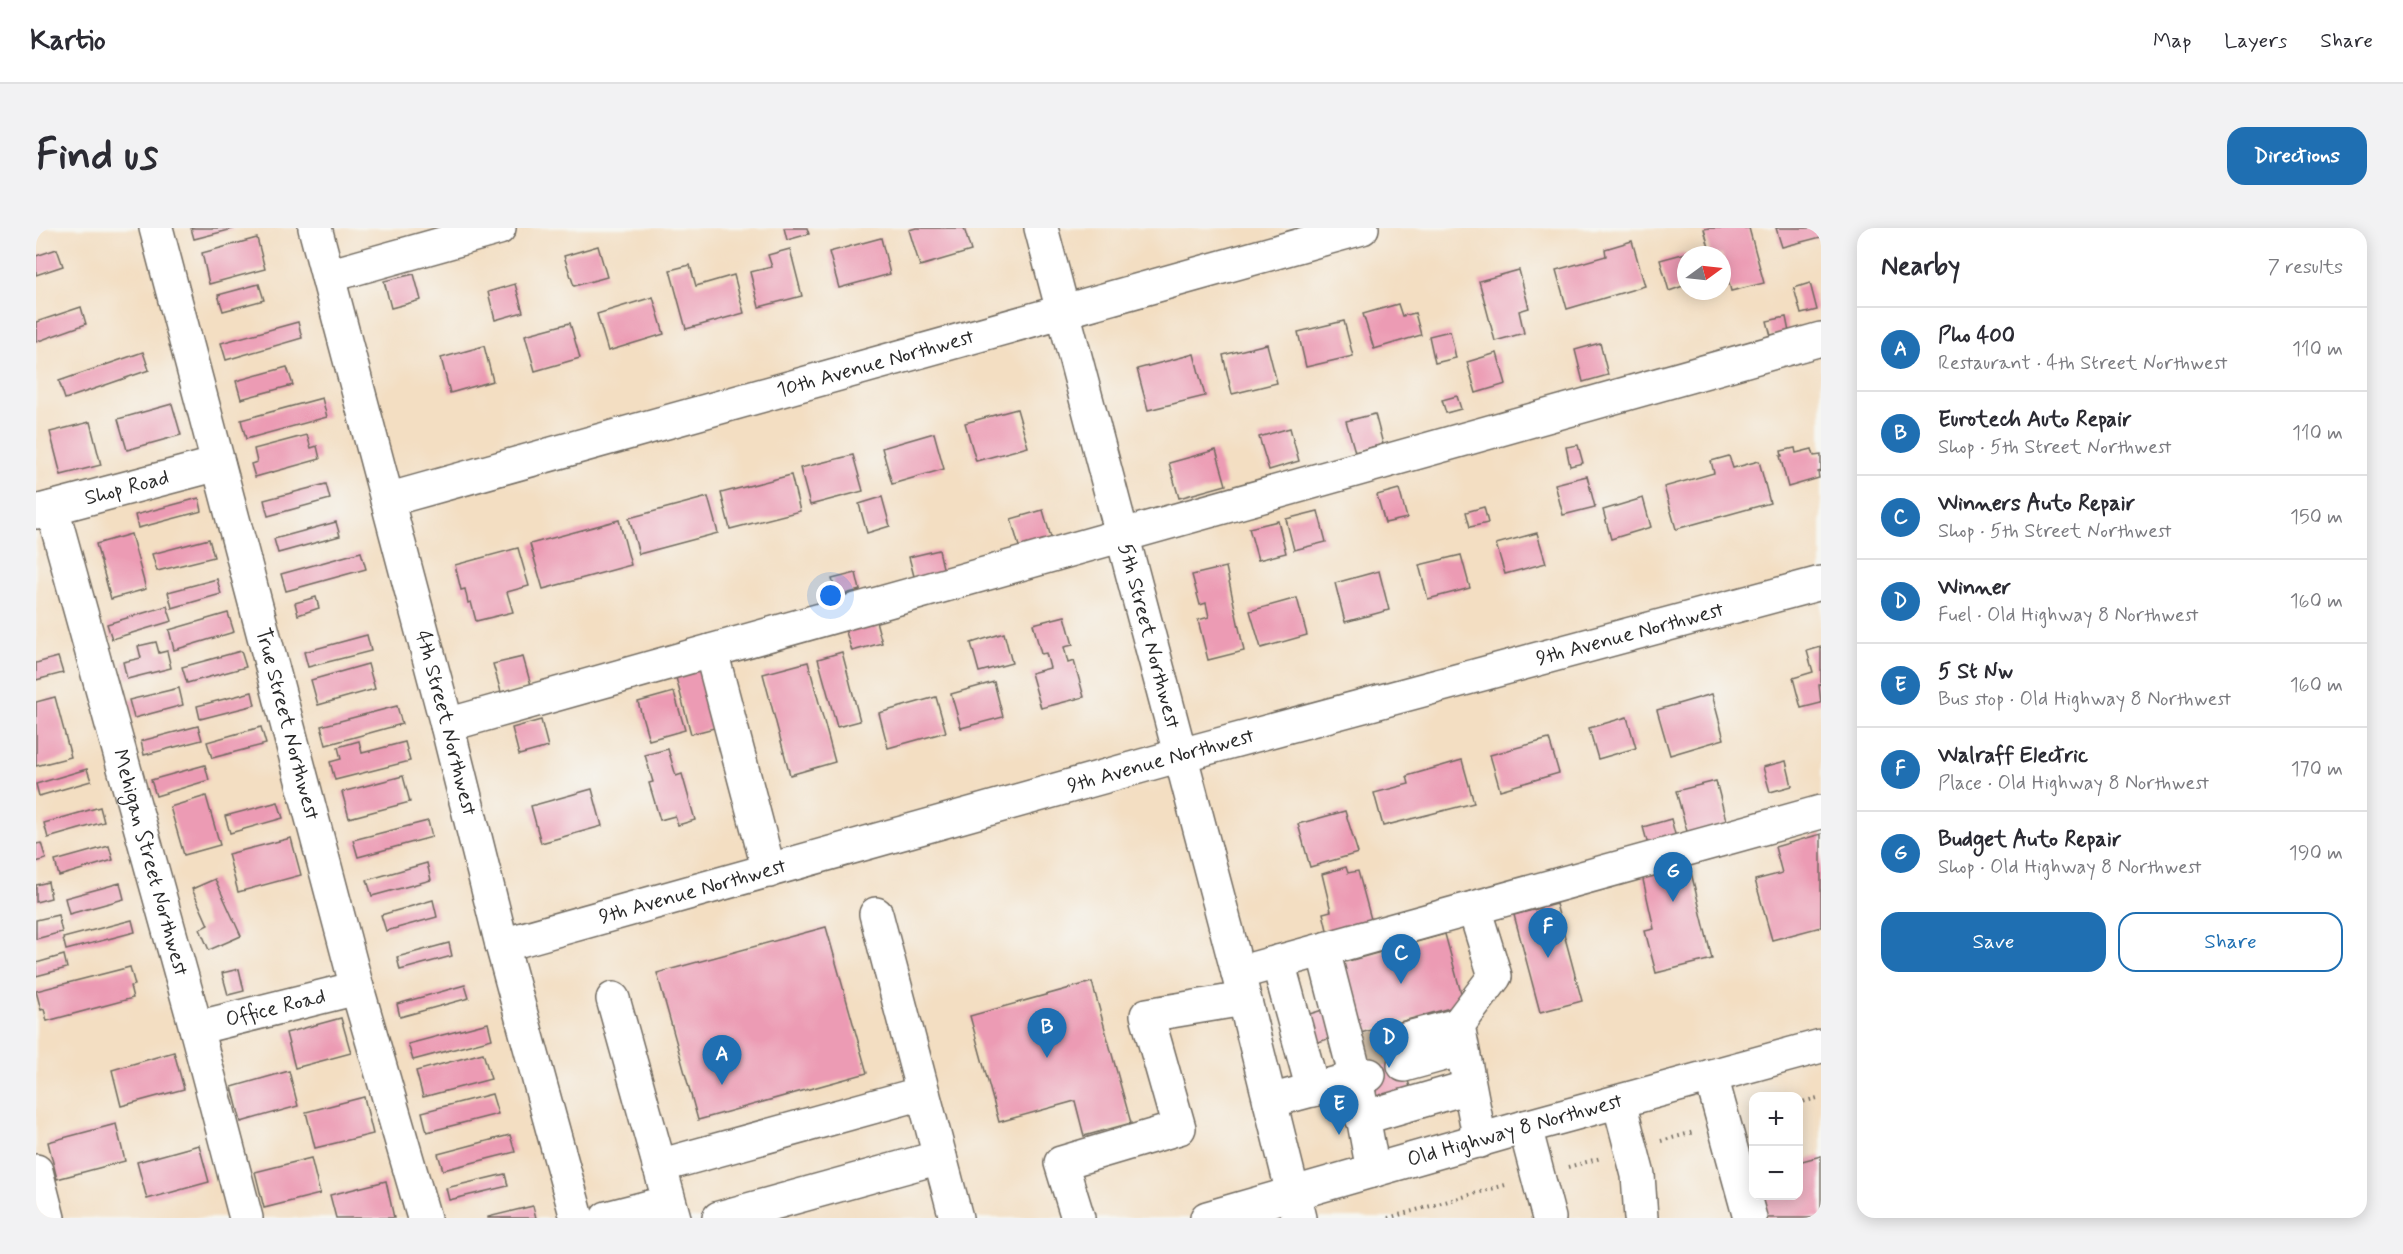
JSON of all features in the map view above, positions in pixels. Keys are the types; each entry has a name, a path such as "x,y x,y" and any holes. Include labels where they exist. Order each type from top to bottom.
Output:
{"street":[{"name":"True Street Northwest","path":"156,228 357,988 424,1218"},
{"name":"4th Street Northwest","path":"315,228 447,725 502,945 578,1218"},
{"path":"328,276 499,228"},
{"name":"5th Street Northwest","path":"1041,228 1296,1206"},
{"name":"10th Avenue Northwest","path":"387,500 1362,228"},
{"path":"447,725 1821,339"},
{"name":"Shop Road","path":"44,510 218,464"},
{"name":"Mehigan Street Northwest","path":"44,510 196,1028 246,1218"},
{"name":"9th Avenue Northwest","path":"502,945 1180,755 1821,583"},
{"path":"711,651 769,871"},
{"path":"1242,993 1278,962 1821,812"},
{"path":"1474,908 1495,976 1460,1037 1480,1141"},
{"path":"876,914 956,1218"},
{"path":"1323,950 1360,1064 1362,1118 1373,1171"},
{"path":"1278,962 1313,1090"},
{"path":"1078,1218 1061,1163 1179,1128 1147,1015 1242,993 1287,996 1332,983"},
{"name":"Office Road","path":"196,1028 357,988"},
{"path":"607,1218 672,1210 613,999"},
{"path":"1401,1053 1460,1037"},
{"name":"Old Highway 8 Northwest","path":"1207,1218 1296,1206 1373,1171 1821,1046"},
{"path":"1270,1101 1313,1090 1360,1064"},
{"path":"1711,1076 1750,1218"},
{"path":"1362,1118 1469,1087"},
{"path":"659,1166 923,1093"},
{"path":"1619,1102 1638,1175 1641,1218"},
{"path":"1524,1127 1549,1218"},
{"path":"719,1218 940,1157"},
{"path":"36,1171 48,1218"}],"path":[{"path":"1803,1102 1821,1097"}],"building":[{"path":"191,228 233,228 233,229 194,239"},
{"path":"784,228 807,228 809,234 787,240"},
{"path":"964,228 971,251 920,266 909,230"},
{"path":"1749,228 1764,283 1731,291 1731,246 1709,246 1704,229"},
{"path":"1776,228 1820,228 1821,237 1782,247"},
{"path":"257,238 265,269 209,284 202,253"},
{"path":"881,238 890,274 839,288 829,252"},
{"path":"1632,241 1645,286 1567,309 1556,270 1606,256 1605,249"},
{"path":"598,246 607,277 574,286 564,256"},
{"path":"57,249 63,266 36,275 36,256"},
{"path":"790,249 802,296 759,307 750,272 772,267 768,255"},
{"path":"1677,255 1677,288 1669,291 1660,260"},
{"path":"690,265 696,286 734,275 744,313 686,329 670,270"},
{"path":"1519,270 1529,308 1519,311 1524,333 1495,341 1479,281"},
{"path":"414,274 421,300 391,308 384,281"},
{"path":"1810,283 1817,310 1801,314 1794,288"},
{"path":"259,284 264,300 223,311 218,295"},
{"path":"515,284 523,312 495,320 488,292"},
{"path":"653,297 664,334 608,351 597,314"},
{"path":"1398,304 1402,316 1415,313 1421,335 1374,349 1363,314"},
{"path":"81,307 86,324 36,342 36,322"},
{"path":"1786,317 1789,332 1771,336 1767,321"},
{"path":"1344,321 1353,356 1306,367 1298,332"},
{"path":"298,322 302,338 226,360 221,343"},
{"path":"570,323 580,358 535,371 525,335"},
{"path":"1450,331 1456,358 1435,363 1429,336"},
{"path":"1600,343 1608,375 1583,382 1575,350"},
{"path":"1267,344 1277,383 1232,394 1223,355"},
{"path":"484,346 493,381 450,393 441,358"},
{"path":"143,352 149,370 65,399 59,381"},
{"path":"1497,353 1506,384 1476,393 1467,362"},
{"path":"1194,354 1205,396 1148,410 1137,369"},
{"path":"287,367 293,385 241,399 236,381"},
{"path":"1457,396 1461,409 1446,413 1442,400"},
{"path":"322,398 327,417 246,439 241,420"},
{"path":"172,404 181,435 127,450 118,419"},
{"path":"1017,409 1028,447 976,461 965,423"},
{"path":"1375,414 1383,444 1355,452 1346,421"},
{"path":"90,422 101,465 61,475 50,432"},
{"path":"1290,428 1299,461 1269,470 1259,437"},
{"path":"934,433 944,469 892,484 882,448"},
{"path":"307,435 311,448 317,446 320,459 255,477 251,464 257,462 254,449"},
{"path":"1578,445 1583,463 1570,466 1566,447"},
{"path":"1795,448 1796,453 1812,449 1814,456 1821,455 1821,471 1818,472 1819,478 1788,487 1780,456 1782,456 1781,451"},
{"path":"1216,450 1226,485 1179,498 1169,463"},
{"path":"853,455 863,491 810,505 800,468"},
{"path":"1729,456 1733,468 1759,461 1770,503 1676,529 1664,487 1714,473 1711,461"},
{"path":"791,475 800,511 730,529 721,493"},
{"path":"1587,476 1595,507 1563,515 1555,484"},
{"path":"326,484 330,499 268,516 264,500"},
{"path":"1399,489 1407,518 1385,523 1377,495"},
{"path":"708,497 718,533 639,554 629,518"},
{"path":"882,497 890,526 867,533 859,504"},
{"path":"199,498 202,511 138,528 135,515"},
{"path":"1643,498 1651,527 1611,539 1603,510"},
{"path":"1484,507 1488,523 1470,527 1466,512"},
{"path":"1043,510 1052,541 1020,550 1011,519"},
{"path":"1318,511 1326,542 1294,550 1286,519"},
{"path":"619,520 631,565 543,589 530,544"},
{"path":"1278,521 1286,553 1258,560 1249,528"},
{"path":"336,522 340,536 278,553 274,539"},
{"path":"1537,533 1546,563 1505,574 1496,544"},
{"path":"131,534 146,589 111,599 96,544"},
{"path":"209,539 214,557 157,571 152,554"},
{"path":"518,548 529,586 507,592 513,612 476,621 465,589 461,590 455,565"},
{"path":"939,550 944,572 915,580 909,557"},
{"path":"361,552 366,569 286,591 281,574"},
{"path":"1461,555 1470,588 1428,599 1419,565"},
{"path":"1226,567 1244,651 1208,660 1198,620 1209,617 1206,603 1200,605 1192,575"},
{"path":"1379,571 1389,610 1345,622 1335,583"},
{"path":"856,573 860,590 837,596 832,579"},
{"path":"217,579 221,594 172,608 168,592"},
{"path":"316,597 319,608 298,615 295,603"},
{"path":"1297,598 1307,635 1261,648 1250,611"},
{"path":"167,606 172,621 112,639 107,624"},
{"path":"228,613 234,632 174,650 169,630"},
{"path":"1065,616 1073,645 1064,647 1068,663 1074,661 1084,697 1041,708 1031,673 1050,668 1046,653 1041,654 1033,624"},
{"path":"876,621 882,643 852,651 845,629"},
{"path":"1004,633 1012,663 979,672 971,643"},
{"path":"367,635 371,651 308,667 304,652"},
{"path":"156,642 159,653 167,651 171,668 127,679 123,662 141,658 138,646"},
{"path":"1821,647 1821,685 1819,685 1821,703 1801,708 1793,678 1813,672 1807,651"},
{"path":"241,651 246,667 187,683 182,667"},
{"path":"842,652 860,721 837,727 818,659"},
{"path":"58,657 63,673 36,680 36,663"},
{"path":"523,657 531,685 501,692 493,664"},
{"path":"808,662 835,762 790,775 763,674"},
{"path":"368,664 375,689 318,705 311,680"},
{"path":"699,664 718,727 691,734 674,670"},
{"path":"994,682 1003,717 961,728 951,694"},
{"path":"179,688 183,705 134,718 129,700"},
{"path":"252,692 255,705 200,719 197,706"},
{"path":"674,692 685,730 649,740 638,702"},
{"path":"1712,694 1724,739 1670,755 1657,710"},
{"path":"55,697 71,757 36,766 36,702"},
{"path":"936,697 946,732 888,748 879,713"},
{"path":"397,706 402,724 326,745 321,726"},
{"path":"1627,717 1636,748 1598,759 1589,728"},
{"path":"541,720 548,747 519,755 512,728"},
{"path":"198,726 202,740 144,755 141,741"},
{"path":"261,727 266,744 212,758 207,742"},
{"path":"1549,739 1559,773 1500,790 1490,755"},
{"path":"359,741 362,753 405,742 410,761 335,780 330,762 341,759 338,747"},
{"path":"668,749 676,776 682,774 695,820 678,825 675,816 660,820 649,783 653,782 645,755"},
{"path":"1462,760 1474,803 1383,826 1374,793 1409,784 1407,776"},
{"path":"1786,761 1792,786 1770,792 1763,767"},
{"path":"205,765 209,780 156,796 151,780"},
{"path":"87,769 91,781 39,796 36,784"},
{"path":"403,776 410,802 349,818 342,792"},
{"path":"1716,781 1727,824 1688,835 1676,791"},
{"path":"592,789 602,826 541,843 531,806"},
{"path":"206,796 220,845 184,855 170,807"},
{"path":"278,802 283,818 230,833 225,816"},
{"path":"100,807 104,822 48,838 44,823"},
{"path":"1345,811 1358,853 1310,867 1298,824"},
{"path":"1671,819 1676,838 1648,845 1643,827"},
{"path":"428,821 432,837 358,857 353,840"},
{"path":"1821,834 1821,927 1772,940 1755,880 1782,873 1775,847"},
{"path":"291,838 301,875 238,892 228,854"},
{"path":"41,843 46,859 36,862 36,844"},
{"path":"109,846 113,860 59,876 55,861"},
{"path":"427,863 431,880 372,896 367,880"},
{"path":"1689,864 1712,959 1656,973 1645,931 1654,929 1642,875"},
{"path":"1346,867 1348,873 1358,871 1372,923 1328,934 1323,913 1331,911 1322,874"},
{"path":"215,879 241,936 209,950 200,929 208,925 192,889"},
{"path":"48,882 51,898 36,902 36,885"},
{"path":"120,883 124,899 69,914 65,898"},
{"path":"433,900 437,917 386,931 381,915"},
{"path":"1556,904 1582,1001 1540,1012 1514,915"},
{"path":"58,915 62,932 36,939 36,920"},
{"path":"132,920 135,932 66,950 63,938"},
{"path":"826,927 867,1073 698,1120 657,973"},
{"path":"1445,934 1464,1004 1357,1034 1338,964"},
{"path":"449,943 452,956 400,970 397,957"},
{"path":"64,955 67,968 36,976 36,963"},
{"path":"130,967 135,985 130,986 133,998 47,1021 44,1009 41,1010 36,991"},
{"path":"239,969 244,991 228,995 222,973"},
{"path":"1092,982 1131,1123 1084,1136 1075,1101 999,1122 970,1016"},
{"path":"465,985 469,998 400,1017 397,1004"},
{"path":"1332,1007 1340,1035 1309,1045 1300,1017"},
{"path":"341,1018 351,1053 295,1068 286,1033"},
{"path":"488,1023 492,1039 413,1060 408,1044"},
{"path":"1396,1038 1413,1098 1378,1108 1362,1047"},
{"path":"174,1052 184,1089 121,1106 112,1070"},
{"path":"483,1053 491,1079 423,1097 416,1071"},
{"path":"289,1071 298,1106 241,1122 232,1087"},
{"path":"492,1094 498,1114 427,1132 422,1112"},
{"path":"364,1097 373,1134 315,1148 306,1112"},
{"path":"116,1124 125,1161 57,1179 48,1142"},
{"path":"510,1135 515,1152 443,1170 438,1154"},
{"path":"199,1145 209,1182 147,1199 137,1162"},
{"path":"1821,1156 1821,1218 1767,1218 1762,1200 1803,1200 1803,1161"},
{"path":"311,1158 320,1194 264,1208 255,1172"},
{"path":"505,1174 508,1186 449,1200 446,1188"},
{"path":"386,1181 394,1218 336,1218 330,1195"},
{"path":"533,1206 536,1218 488,1218 488,1217"}],"tunnel":[{"path":"1363,1051 1397,1041"}],"place":[{"name":"Budget Auto Repair","path":"1673,902"},
{"name":"Walraff Electric","path":"1548,958"},
{"name":"Winners Auto Repair","path":"1401,984"},
{"name":"Eurotech Auto Repair","path":"1047,1058"},
{"name":"Winner","path":"1389,1068"},
{"name":"Pho 400","path":"722,1085"},
{"name":"5 St Nw","path":"1339,1135"}]}
